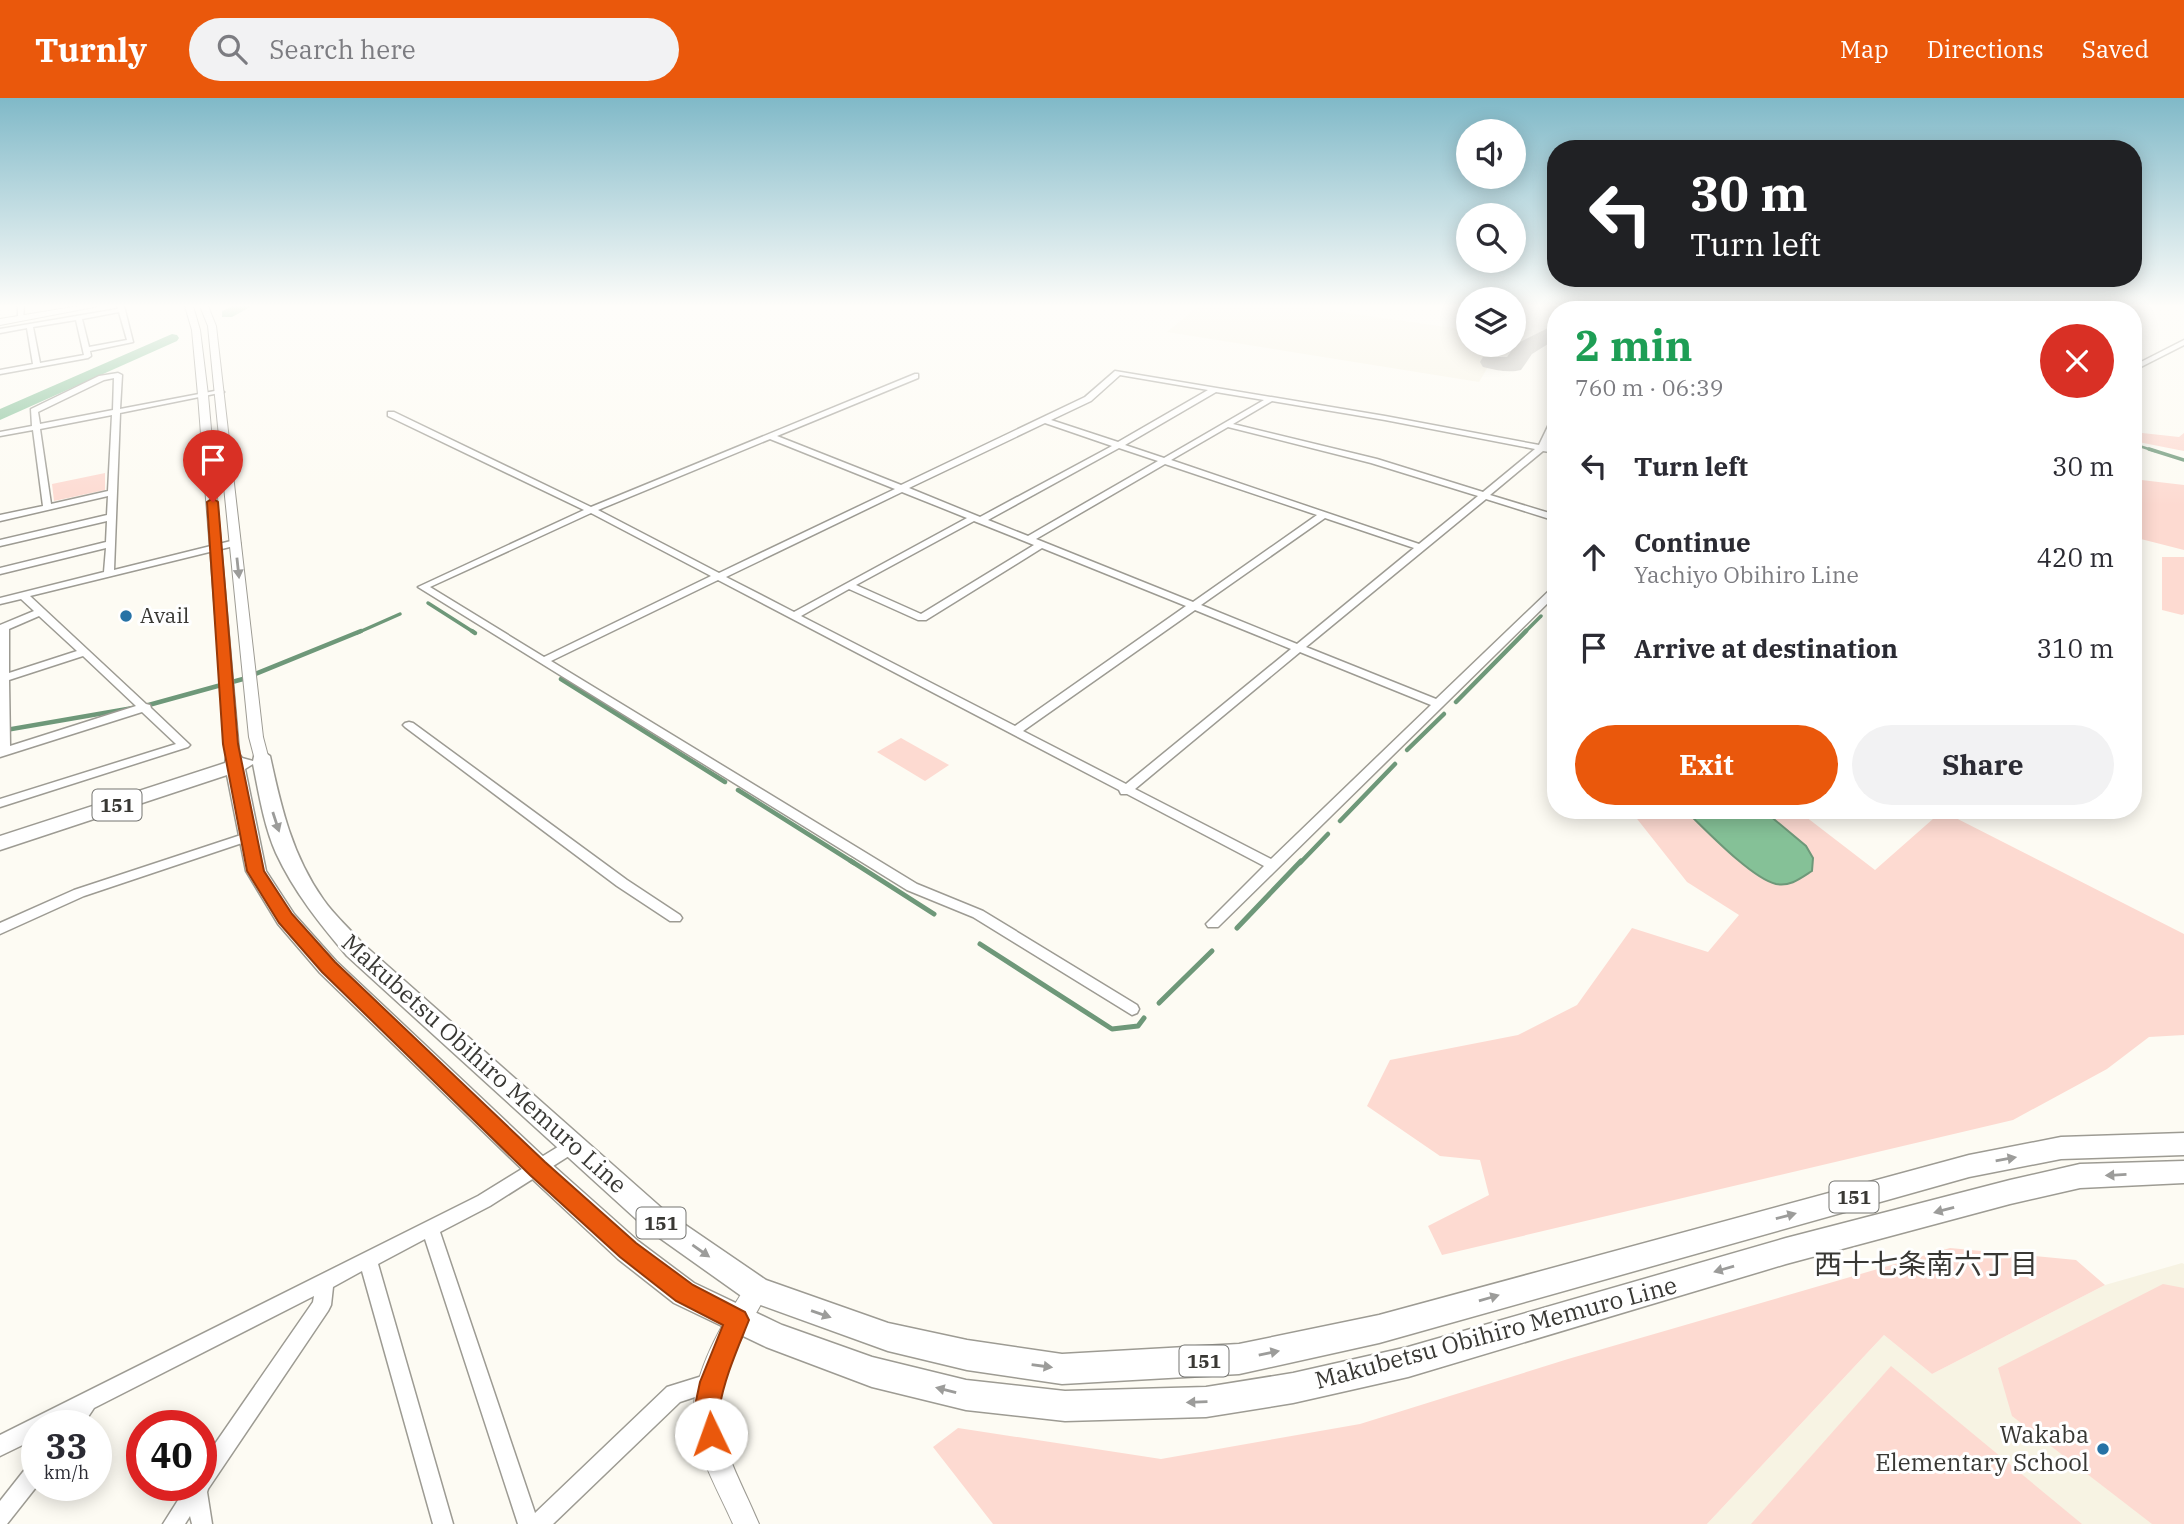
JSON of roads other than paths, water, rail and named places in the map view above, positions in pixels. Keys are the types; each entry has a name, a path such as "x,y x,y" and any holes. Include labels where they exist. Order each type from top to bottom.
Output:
{"main road":[{"path":"201,373 234,763"},
{"path":"218,373 256,737 261,756"},
{"name":"151","path":"0,831 261,756"},
{"name":"Makubetsu Obihiro Memuro Line","path":"261,756 272,810 286,853 316,905 355,950 575,1144 656,1220 757,1290 888,1337 967,1355 1062,1369 1239,1359 1379,1329 1969,1166 2061,1149 2184,1144"},
{"name":"151","path":"0,843 234,763"},
{"name":"Makubetsu Obihiro Memuro Line","path":"234,763 256,871 286,919 328,967 538,1168 628,1250 684,1293 737,1320 872,1372 966,1395 1065,1406 1206,1402 1293,1388 1408,1363 1786,1251 2010,1192 2080,1176 2184,1172"},
{"path":"746,1524 716,1452 706,1415 712,1382 737,1320 757,1290"}],"street":[{"path":"543,661 1044,420 1087,398 1118,373 1547,450"},
{"path":"47,507 34,411 102,378 118,375 109,573"},
{"path":"915,376 591,510 422,587 912,887 978,914 1132,1009"},
{"path":"793,616 1119,445 1216,389"},
{"path":"0,434 220,392"},
{"path":"1028,540 1271,399"},
{"path":"391,414 591,510 1125,791 1272,865"},
{"path":"1044,420 1419,547"},
{"path":"1227,425 1374,461 1547,514"},
{"path":"771,436 1438,704"},
{"path":"1125,791 1419,547 1542,449 1547,438"},
{"path":"0,518 112,493"},
{"path":"1014,732 1192,604 1323,515"},
{"path":"0,543 111,517"},
{"path":"0,601 235,543"},
{"path":"0,570 110,544"},
{"path":"849,586 922,618 1041,545"},
{"path":"0,803 184,745 23,595"},
{"path":"1213,924 1547,598"},
{"path":"39,612 4,627 1,678 2,752 146,708"},
{"path":"1,678 83,653"},
{"path":"409,725 622,883 675,918"},
{"path":"0,929 79,893 247,837"},
{"path":"71,1410 484,1201 575,1144"},
{"path":"430,1228 528,1524"},
{"path":"368,1260 443,1524"},
{"path":"217,1460 322,1305 324,1283"},
{"path":"538,1524 674,1394 712,1382"},
{"path":"83,1410 89,1401"},
{"path":"0,1446 21,1436"},
{"path":"0,1517 21,1490"},
{"path":"173,1524 189,1501"},
{"path":"200,1501 202,1524"}],"waterway":[{"path":"0,415 95,373"},
{"path":"2142,447 2155,451"},
{"path":"2149,449 2184,460"},
{"path":"428,603 475,633 472,631"},
{"path":"357,633 400,614"},
{"path":"1526,631 1541,616"},
{"path":"145,706 243,679 361,631"},
{"path":"1456,702 1526,631"},
{"path":"561,679 725,782"},
{"path":"0,731 133,708"},
{"path":"1407,750 1444,714"},
{"path":"1340,821 1395,764"},
{"path":"738,790 854,863"},
{"path":"1300,863 1328,834"},
{"path":"851,861 934,914"},
{"path":"1237,928 1301,861"},
{"path":"980,944 1112,1029 1138,1026 1144,1018"},
{"path":"1159,1003 1212,951"}],"place":[{"name":"Avail","path":"126,616"},
{"name":"Wakaba Elementary School","path":"2103,1449"}],"district":[{"name":"西十七条南六丁目","path":"1926,1264"}]}
